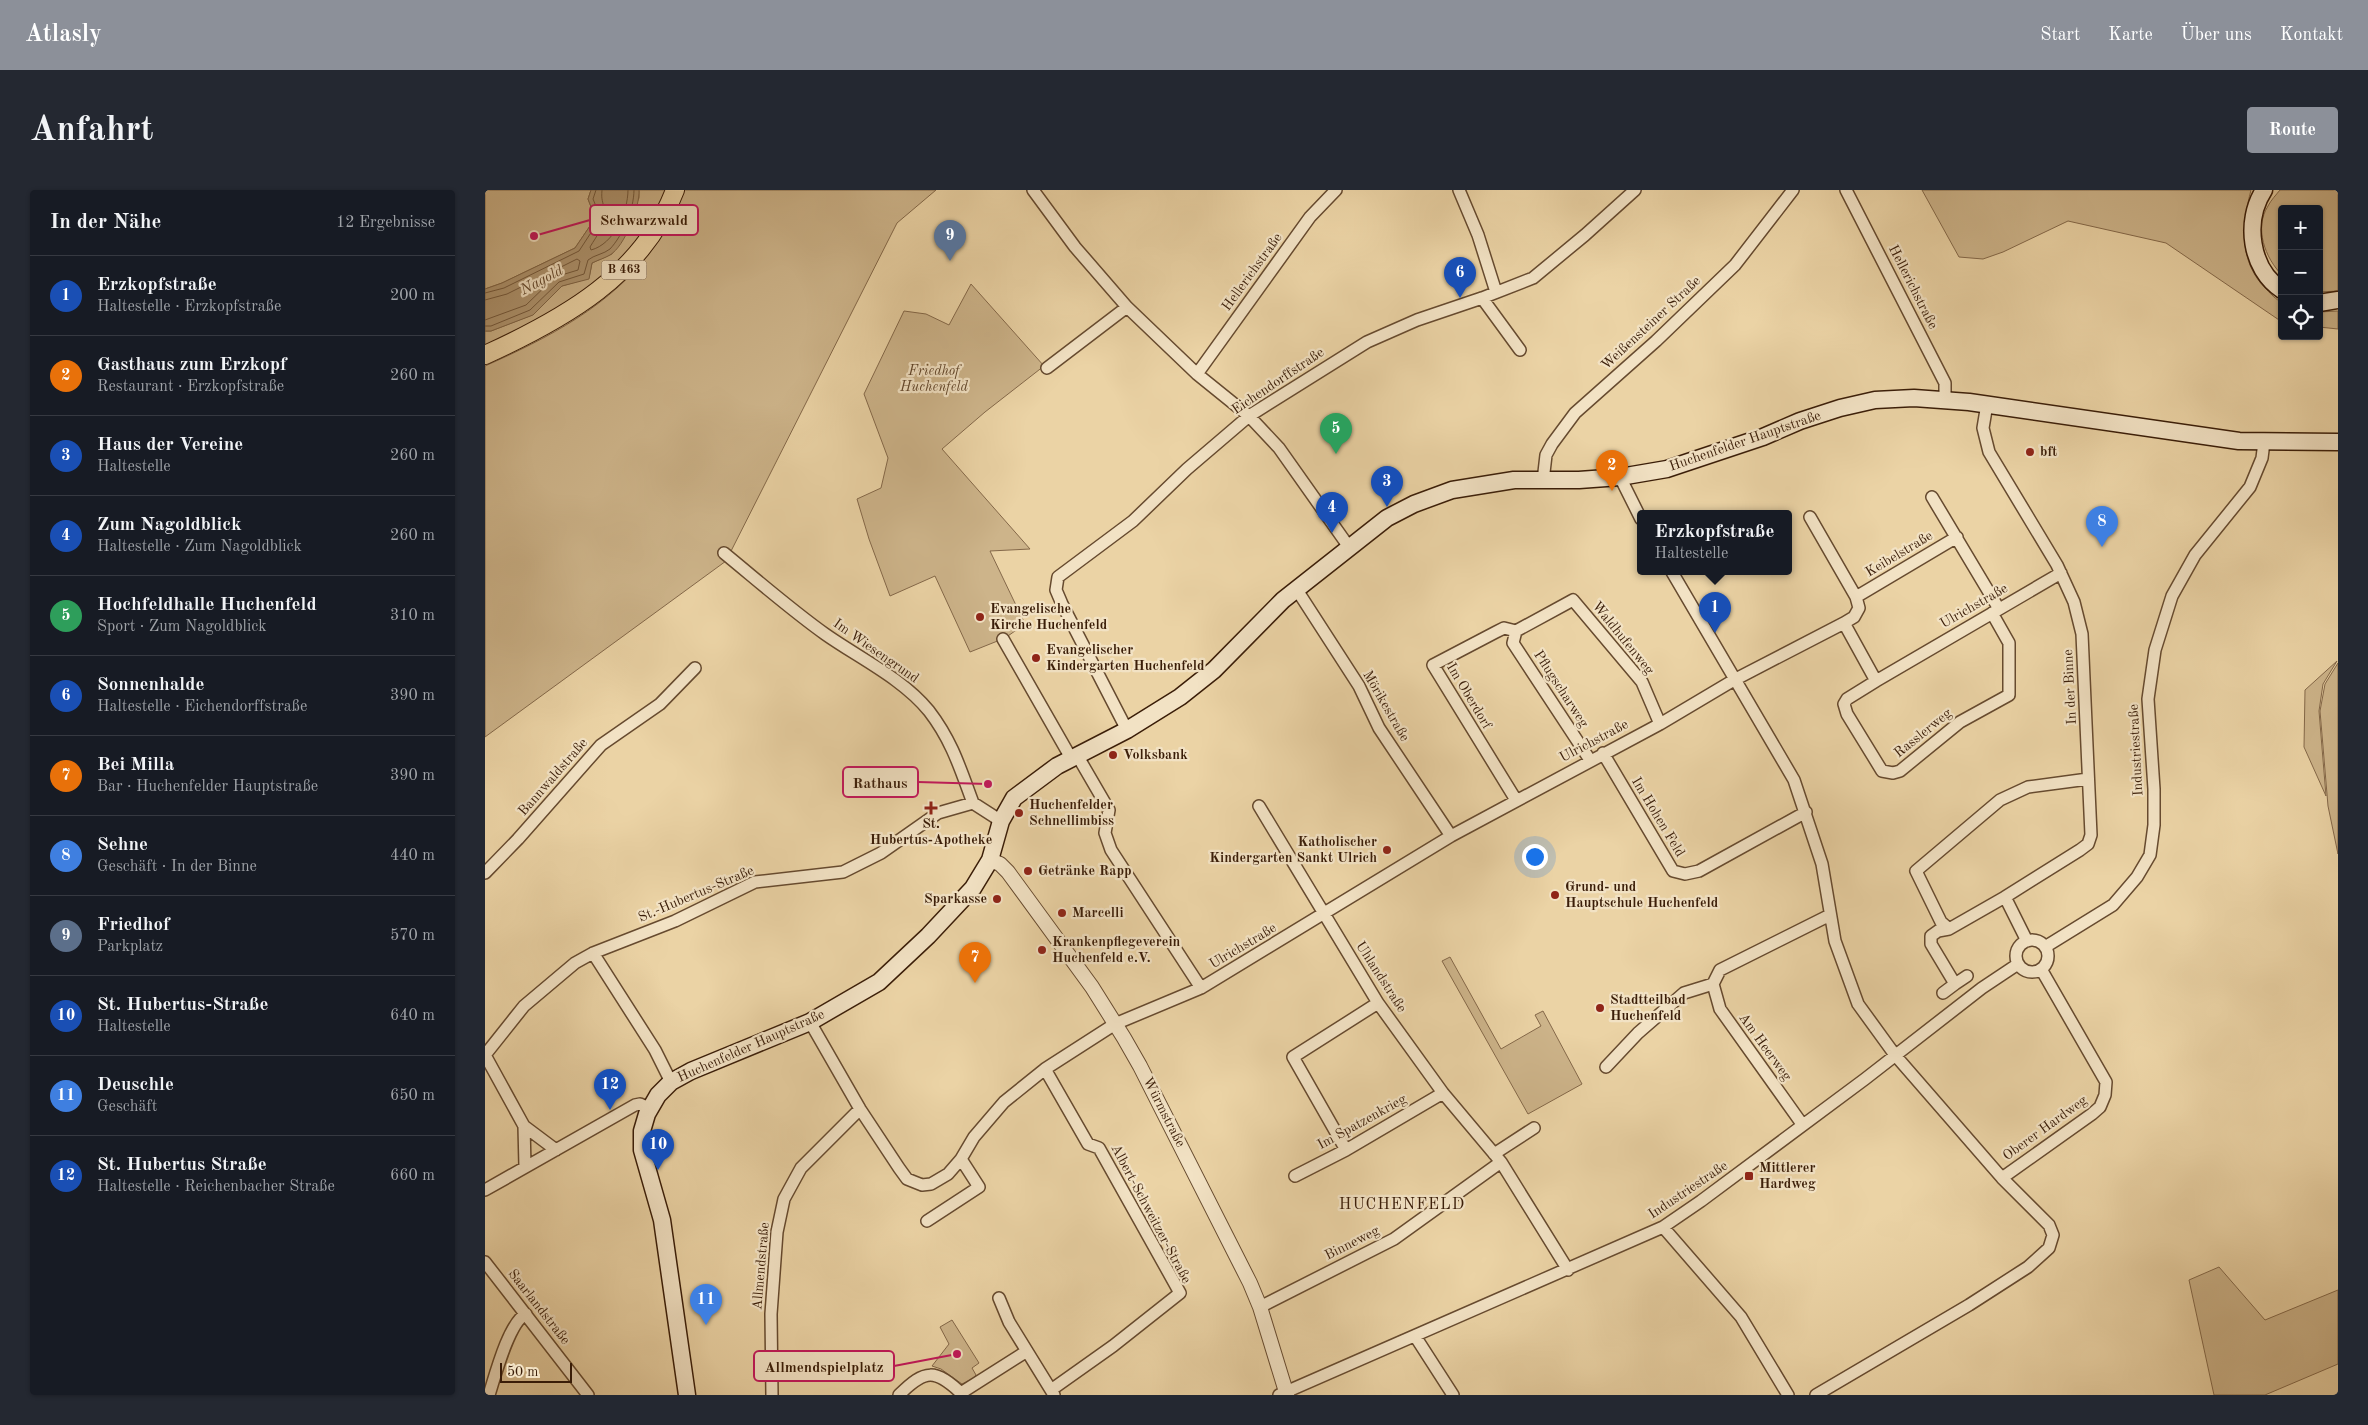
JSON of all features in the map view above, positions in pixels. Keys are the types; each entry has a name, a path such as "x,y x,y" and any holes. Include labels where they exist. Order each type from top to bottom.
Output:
{"main road":[{"name":"B 463","path":"485,356 546,325 613,280 650,239 662,220 675,190"},
{"path":"2264,190 2258,199 2252,238 2256,255 2265,273 2278,286"},
{"path":"2323,302 2338,300"},
{"name":"Huchenfelder Hauptstraße","path":"687,1395 662,1220 642,1150 642,1131 649,1108 658,1095 671,1082 691,1071 810,1022 879,982 928,936 973,888 990,860 1001,821 1014,798 1043,775 1127,730 1180,697 1214,670 1283,600 1387,518 1414,504 1452,490 1514,480 1543,481 1620,477 1667,469 1737,446 1839,408 1875,400 1914,398 1987,404 2239,442 2338,442"}],"street":[{"path":"1033,190 1075,247 1127,307 1197,374 1249,416 1279,448 1349,547"},
{"name":"Hellerichstraße","path":"1197,374 1310,217 1335,190"},
{"path":"1459,190 1478,235 1497,292"},
{"name":"Weißensteiner Straße","path":"1543,481 1546,455 1551,444 1575,413 1656,341 1735,265 1793,190"},
{"name":"Hellerichstraße","path":"1846,190 1945,383 1945,400"},
{"name":"Eichendorffstraße","path":"1127,730 1062,604 1057,590 1058,578 1133,521 1187,468 1249,416 1367,342 1417,320 1533,278 1631,191"},
{"path":"1482,298 1520,350"},
{"path":"1047,368 1127,307"},
{"name":"In der Binne","path":"1987,404 1983,428 1989,452 2061,573 2074,602 2082,634 2091,835 2088,844 2005,897"},
{"name":"Industriestraße","path":"2045,947 2113,905 2137,877 2150,855 2154,826 2154,788 2148,699 2155,650 2172,596 2195,555 2250,487 2262,458 2264,442"},
{"path":"1620,477 1637,511"},
{"name":"Keibelstraße","path":"1932,497 1957,537 1995,611"},
{"path":"1810,517 1856,597 1859,608 1854,617 1844,623 1876,680"},
{"name":"Keibelstraße","path":"1856,597 1957,537"},
{"name":"Im Wiesengrund","path":"725,552 825,634 887,675 928,710 953,748 973,803"},
{"name":"Ulrichstraße","path":"1876,680 2061,573"},
{"name":"Oberer Hardweg","path":"1674,575 1794,780 1822,864 1835,941 1858,1004 1895,1055 2002,1178 2049,1225 2053,1235 2049,1248 2028,1268 1816,1395"},
{"name":"Mörikestraße","path":"1297,590 1359,686 1379,728 1451,836"},
{"name":"Im Oberdorf","path":"1516,800 1433,665 1504,628 1516,631 1573,600"},
{"name":"Waldhufenweg","path":"1573,600 1642,682 1660,724"},
{"name":"Rasslerweg","path":"1876,680 1847,699 1844,704 1847,714 1882,771 1893,773 1901,771 1960,722 2009,695 2009,643 1995,611"},
{"name":"Ulrichstraße","path":"1115,1024 1201,988 1324,916 1451,836 1660,724 1734,680 1844,623"},
{"name":"Pflugscharweg","path":"1516,631 1513,643 1590,760"},
{"path":"1003,639 1074,757 1109,810 1105,833 1111,850 1201,988"},
{"name":"Bannwaldstraße","path":"485,873 518,840 601,745 660,704 695,668"},
{"name":"Im Hohen Feld","path":"1603,753 1673,871 1685,874 1699,871 1806,812"},
{"path":"1949,929 1941,922 1916,871 2001,800 2028,787 2088,779"},
{"path":"973,803 1001,821"},
{"name":"St.-Hubertus-Straße","path":"556,1150 524,1126 485,1055 524,1006 575,963 593,953 675,921 755,882 843,872 881,853 938,812 973,803"},
{"name":"Uhlandstraße","path":"1259,806 1378,1003 1443,1093 1497,1158 1568,1270"},
{"name":"Würmstraße","path":"990,860 1000,864 1008,872 1081,971 1140,1066 1232,1246 1260,1307 1284,1394"},
{"path":"1955,984 1931,944 1931,936 1938,931 1949,929 2005,897 2027,941"},
{"path":"1606,1068 1638,1033 1684,993 1713,984 1720,970 1830,915"},
{"path":"2027,941 2039,942 2045,947 2047,961 2041,969 2031,972 2026,971 2018,964 2016,957 2018,949 2027,941"},
{"path":"593,953 655,1050 671,1082"},
{"name":"Industriestraße","path":"1284,1394 1663,1227 1709,1196 1975,993 2018,964"},
{"name":"Oberer Hardweg","path":"2002,1178 2092,1114 2100,1107 2105,1095 2106,1082 2041,969"},
{"path":"1943,994 1967,976"},
{"name":"Am Heerweg","path":"1713,984 1720,1009 1802,1124"},
{"path":"1346,1150 1293,1058 1378,1003"},
{"path":"810,1022 860,1109 907,1179 922,1185 931,1184 948,1174 961,1159 974,1137 1004,1102 1045,1069 1115,1024"},
{"name":"Albert-Schweitzer-Straße","path":"999,1298 1009,1322 1053,1392 1179,1293 1099,1148 1088,1144 1045,1069"},
{"name":"Im Spatzenkrieg","path":"1295,1176 1346,1150 1443,1093"},
{"path":"485,1190 635,1105 640,1104 649,1108"},
{"name":"Allmendstraße","path":"772,1395 771,1314 777,1232 784,1199 801,1168 860,1109"},
{"name":"St.-Hubertus-Straße","path":"524,1126 525,1166"},
{"path":"1497,1158 1534,1128"},
{"name":"Binneweg","path":"1260,1307 1394,1239 1497,1158"},
{"path":"927,1221 979,1188 961,1159"},
{"path":"1663,1227 1741,1317 1788,1395"},
{"name":"Saarlandstraße","path":"485,1262 588,1395"},
{"path":"489,1395 504,1348 520,1317 526,1314"},
{"path":"1415,1336 1453,1395"},
{"path":"899,1395 914,1380 927,1374 936,1376 962,1394 1027,1351"}],"green space":[{"path":"485,190 591,190 588,199 593,212 592,223 575,248 502,283 485,289"},
{"path":"639,190 668,190 629,255 564,307 485,350 485,331 491,331 532,315 562,286 589,278 592,263 612,254 639,198"},
{"path":"680,190 936,190 897,223 726,561 485,737 485,366 554,332 598,304 618,287 652,249"},
{"path":"1922,190 2251,190 2244,230 2247,255 2258,279 2278,300 2278,319 2166,243 2068,221 2003,252 1983,259 1959,257"},
{"path":"2280,190 2338,190 2338,291 2323,292 2323,205 2278,205 2278,270 2266,251 2262,233 2264,215"},
{"name":"Friedhof Huchenfeld","path":"971,284 1044,366 985,412 942,449 1030,549 990,551 1025,624 1005,638 970,652 935,576 890,596 869,539 857,499 881,488 888,458 864,394 904,311 926,314 949,325"},
{"path":"2338,311 2338,329 2323,327 2323,312"},
{"path":"2337,661 2323,684 2319,711 2326,796 2304,747 2305,690"},
{"path":"2338,663 2338,854 2328,806 2320,711 2325,684"},
{"path":"1450,957 1501,1049 1541,1026 1535,1015 1543,1011 1582,1084 1528,1114 1442,961"},
{"path":"2219,1267 2265,1320 2338,1290 2338,1364 2265,1395 2214,1395 2189,1280"},
{"path":"952,1320 979,1363 972,1368 976,1375 974,1378 962,1384 941,1369 932,1366 949,1344 940,1327"}],"water":[{"name":"Nagold","path":"591,190 639,190 637,206 631,225 616,250 610,255 592,263 589,279 562,286 533,315 491,331 485,331 485,289 502,283 575,248 592,223 593,212 588,199"}],"place":[{"name":"Schwarzwald","path":"534,236"},
{"name":"Friedhof","path":"950,261"},
{"name":"Sonnenhalde","path":"1460,298"},
{"name":"bft","path":"2030,452"},
{"name":"Hochfeldhalle Huchenfeld","path":"1336,454"},
{"name":"Gasthaus zum Erzkopf","path":"1612,491"},
{"name":"Haus der Vereine","path":"1387,507"},
{"name":"Zum Nagoldblick","path":"1332,533"},
{"name":"Sehne","path":"2102,547"},
{"name":"Evangelische Kirche Huchenfeld","path":"980,617"},
{"name":"Erzkopfstraße","path":"1715,633"},
{"name":"Evangelischer Kindergarten Huchenfeld","path":"1036,658"},
{"name":"Volksbank","path":"1113,755"},
{"name":"Rathaus","path":"988,784"},
{"name":"St. Hubertus-Apotheke","path":"931,808"},
{"name":"Huchenfelder Schnellimbiss","path":"1019,813"},
{"name":"Katholischer Kindergarten Sankt Ulrich","path":"1387,850"},
{"name":"Getränke Rapp","path":"1028,871"},
{"name":"Grund- und Hauptschule Huchenfeld","path":"1555,895"},
{"name":"Sparkasse","path":"997,899"},
{"name":"Marcelli","path":"1062,913"},
{"name":"Krankenpflegeverein Huchenfeld e.V.","path":"1042,950"},
{"name":"Bei Milla","path":"975,983"},
{"name":"Stadtteilbad Huchenfeld","path":"1600,1008"},
{"name":"St. Hubertus Straße","path":"610,1110"},
{"name":"St. Hubertus-Straße","path":"658,1170"},
{"name":"Mittlerer Hardweg","path":"1749,1176"},
{"name":"Deuschle","path":"706,1325"},
{"name":"Allmendspielplatz","path":"957,1354"}],"district":[{"name":"HUCHENFELD","path":"1402,1205"}]}
